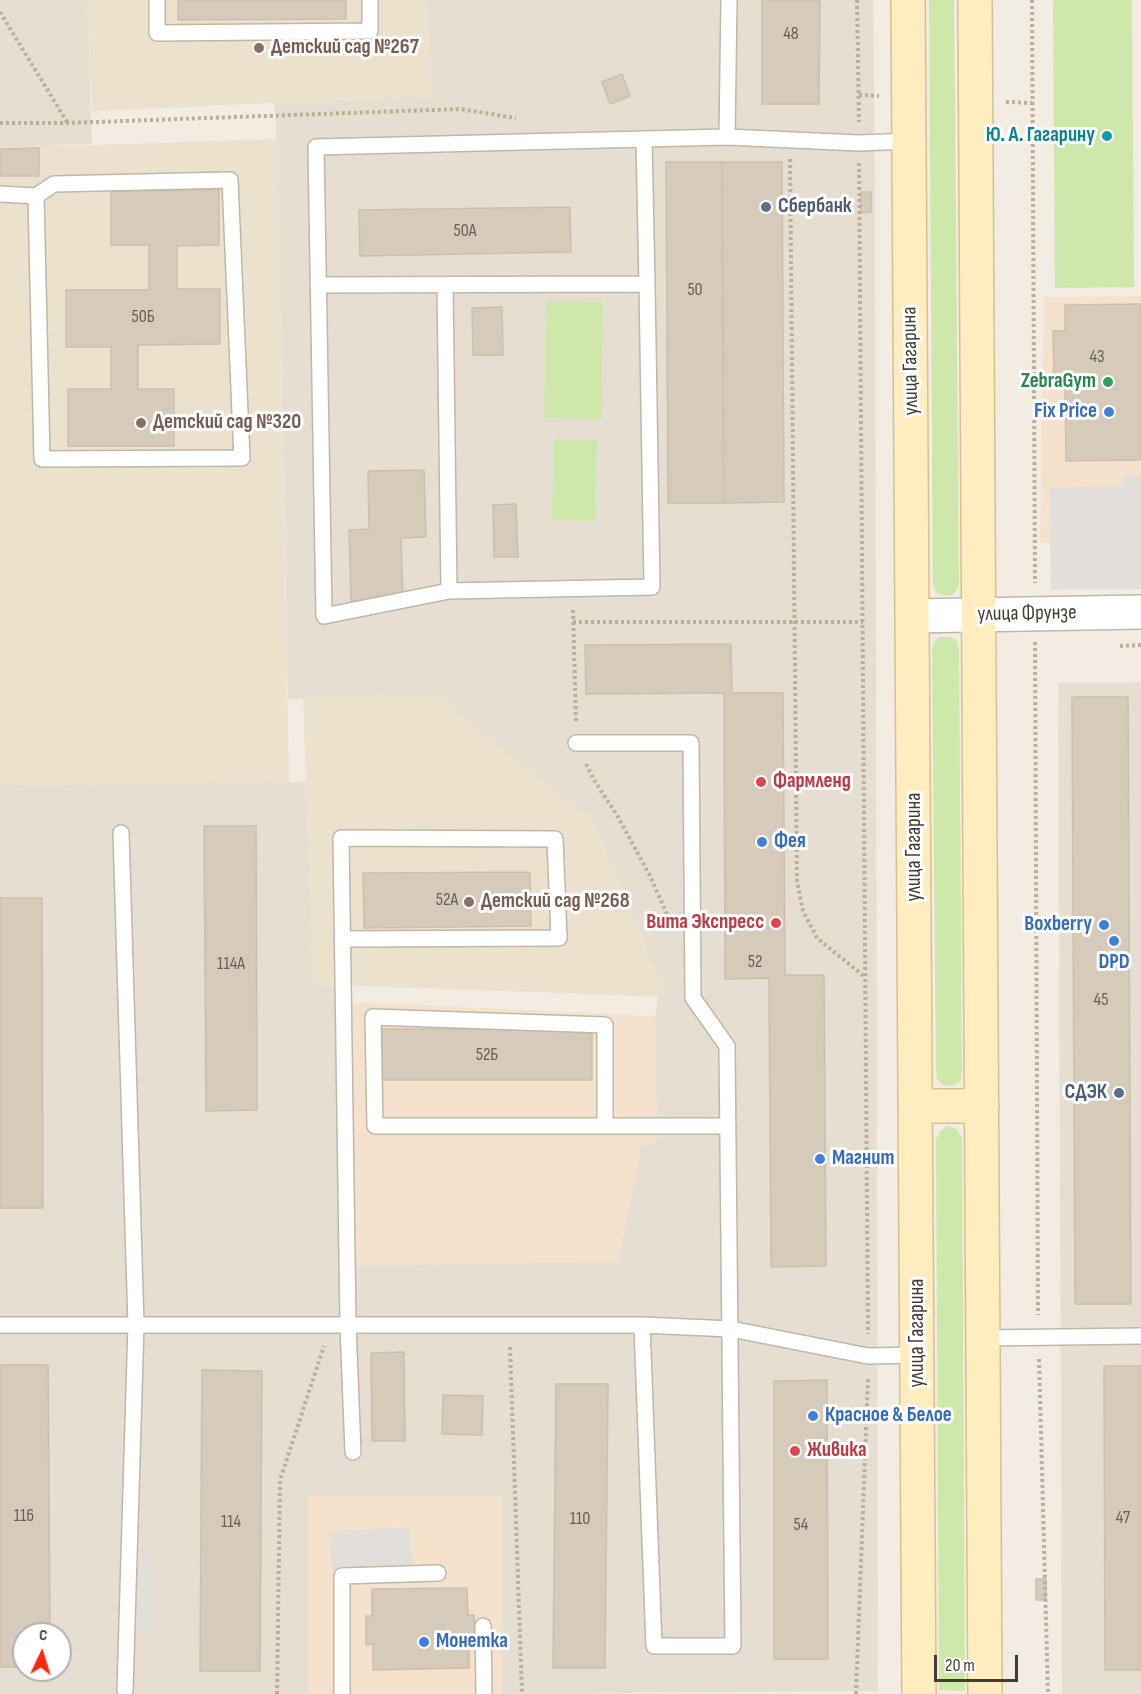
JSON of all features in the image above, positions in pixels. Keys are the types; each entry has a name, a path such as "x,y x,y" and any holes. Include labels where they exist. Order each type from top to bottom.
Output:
{"main road":[{"name":"улица Гагарина","path":"908,0 920,1694"},
{"path":"975,0 985,1694"},
{"path":"916,1106 982,1106"}],"street":[{"name":"улица Фрунзе","path":"914,616 1141,612"}],"lane":[{"path":"157,0 157,33 370,31 370,0"},
{"path":"727,137 729,0"},
{"path":"644,139 652,587 449,591 324,616 316,147 644,139 727,137 859,143 909,141"},
{"path":"0,194 36,196 54,184 230,180 242,458 42,459 36,196"},
{"path":"318,285 647,284"},
{"path":"445,285 449,591"},
{"path":"576,743 691,743 693,998 727,1046 733,1646 654,1646 642,1325"},
{"path":"121,833 136,1325 125,1690"},
{"path":"343,939 559,938 555,839 341,838 348,1325 353,1452"},
{"path":"605,1126 605,1025 373,1017 375,1126 605,1126 728,1126"},
{"path":"0,1325 642,1325 731,1329 868,1356 919,1355"},
{"path":"983,1338 1141,1336"},
{"path":"342,1694 342,1576 438,1573"},
{"path":"483,1626 484,1694"}],"path":[{"path":"856,0 868,1356 856,1694"},
{"path":"1032,0 1039,1336 1048,1694"},
{"path":"0,12 67,123"},
{"path":"0,123 67,123 460,109 518,119"},
{"path":"790,140 797,881 803,911 817,938 866,977"},
{"path":"572,589 576,743 594,780 617,815 650,876 682,948 693,962"},
{"path":"573,622 863,622"},
{"path":"277,1694 280,1480 330,1325"},
{"path":"510,1325 522,1694"}],"shaded area":[{"path":"0,0 87,0 92,144 0,148"},
{"name":"Детский сад №267","path":"87,0 427,0 431,96 92,111"},
{"path":"427,0 873,0 878,1691 502,1694 502,1497 309,1496 308,1694 0,1694 0,785 306,782 313,984 347,986 351,1002 355,1265 618,1262 641,1146 657,1141 655,1016 658,997 667,997 437,694 288,699 277,139 274,103 431,96"},
{"name":"Детский сад №320","path":"277,139 289,782 0,785 0,148"},
{"path":"1141,296 1141,545 1040,543 1044,297"},
{"path":"1124,475 1141,475 1141,589 1051,590 1049,488 1124,486"},
{"path":"1141,682 1141,1694 1062,1694 1058,683"},
{"name":"Детский сад №268","path":"437,694 592,819 668,997 313,984 303,698"},
{"path":"351,1002 655,1016 657,1142 641,1146 618,1262 355,1265"},
{"path":"308,1496 502,1496 502,1694 308,1694"},
{"path":"410,1527 412,1566 332,1570 329,1531"},
{"path":"137,1560 154,1560 153,1631 136,1630"}],"green space":[{"path":"929,0 954,0 959,585 954,594 946,596 937,593 933,586"},
{"path":"1053,0 1132,0 1134,287 1055,288"},
{"path":"547,301 603,302 601,419 544,418"},
{"path":"554,439 597,439 595,521 552,520"},
{"path":"940,637 950,637 957,641 959,650 962,1072 957,1084 949,1086 937,1079 936,1070 932,651 934,642"},
{"path":"948,1126 957,1129 962,1139 965,1691 939,1690 936,1140 940,1131"}],"building":[{"path":"178,0 346,0 346,19 178,20"},
{"path":"762,0 820,0 819,104 762,104"},
{"path":"622,74 630,96 610,104 602,82"},
{"path":"39,148 39,176 0,176 0,149"},
{"path":"666,162 722,162 724,503 668,503"},
{"path":"722,162 782,162 784,502 724,503"},
{"path":"219,190 219,245 177,246 177,289 220,289 220,344 138,345 138,389 174,389 174,446 68,446 68,389 111,389 111,347 66,347 66,290 149,290 149,245 111,245 111,191"},
{"path":"861,192 871,192 871,212 861,213"},
{"path":"570,207 571,252 360,256 359,210"},
{"path":"1141,304 1141,460 1066,461 1065,384 1054,384 1053,331 1065,331 1065,305"},
{"path":"502,307 503,355 473,355 472,308"},
{"path":"424,470 426,537 401,538 403,599 351,601 349,530 369,529 368,471"},
{"path":"516,504 518,557 494,557 493,505"},
{"path":"731,644 732,693 783,693 785,975 824,975 826,1266 771,1267 769,978 725,979 724,693 586,694 585,645"},
{"path":"1072,697 1128,697 1131,1304 1075,1304"},
{"path":"204,826 256,826 257,1110 206,1111"},
{"path":"530,872 531,926 364,928 363,873"},
{"path":"0,898 42,898 43,1208 0,1208"},
{"path":"381,1029 592,1029 592,1080 381,1080"},
{"path":"404,1352 405,1441 372,1441 371,1353"},
{"path":"0,1365 48,1365 50,1622 12,1622 12,1667 0,1667"},
{"path":"1104,1366 1141,1366 1141,1670 1105,1670"},
{"path":"202,1370 262,1371 260,1671 200,1671"},
{"path":"827,1380 828,1659 774,1659 774,1381"},
{"path":"556,1384 608,1384 605,1668 553,1668"},
{"path":"443,1395 483,1396 482,1435 442,1434"},
{"path":"1036,1579 1046,1579 1046,1600 1036,1600"},
{"path":"467,1588 468,1615 474,1615 475,1644 469,1644 469,1668 373,1670 373,1644 366,1645 366,1616 372,1616 372,1589"}],"place":[{"name":"Детский сад №267","path":"259,48"},
{"name":"Ю. А. Гагарину","path":"1107,136"},
{"name":"Сбербанк","path":"766,207"},
{"name":"ZebraGym","path":"1108,382"},
{"name":"Fix Price","path":"1109,412"},
{"name":"Детский сад №320","path":"141,423"},
{"name":"Фармленд","path":"761,782"},
{"name":"Фея","path":"762,842"},
{"name":"Детский сад №268","path":"469,902"},
{"name":"Вита Экспресс","path":"776,923"},
{"name":"Boxberry","path":"1104,925"},
{"name":"DPD","path":"1114,941"},
{"name":"СДЭК","path":"1119,1093"},
{"name":"Магнит","path":"820,1159"},
{"name":"Красное & Белое","path":"813,1416"},
{"name":"Живика","path":"795,1451"},
{"name":"Монетка","path":"424,1642"}]}
